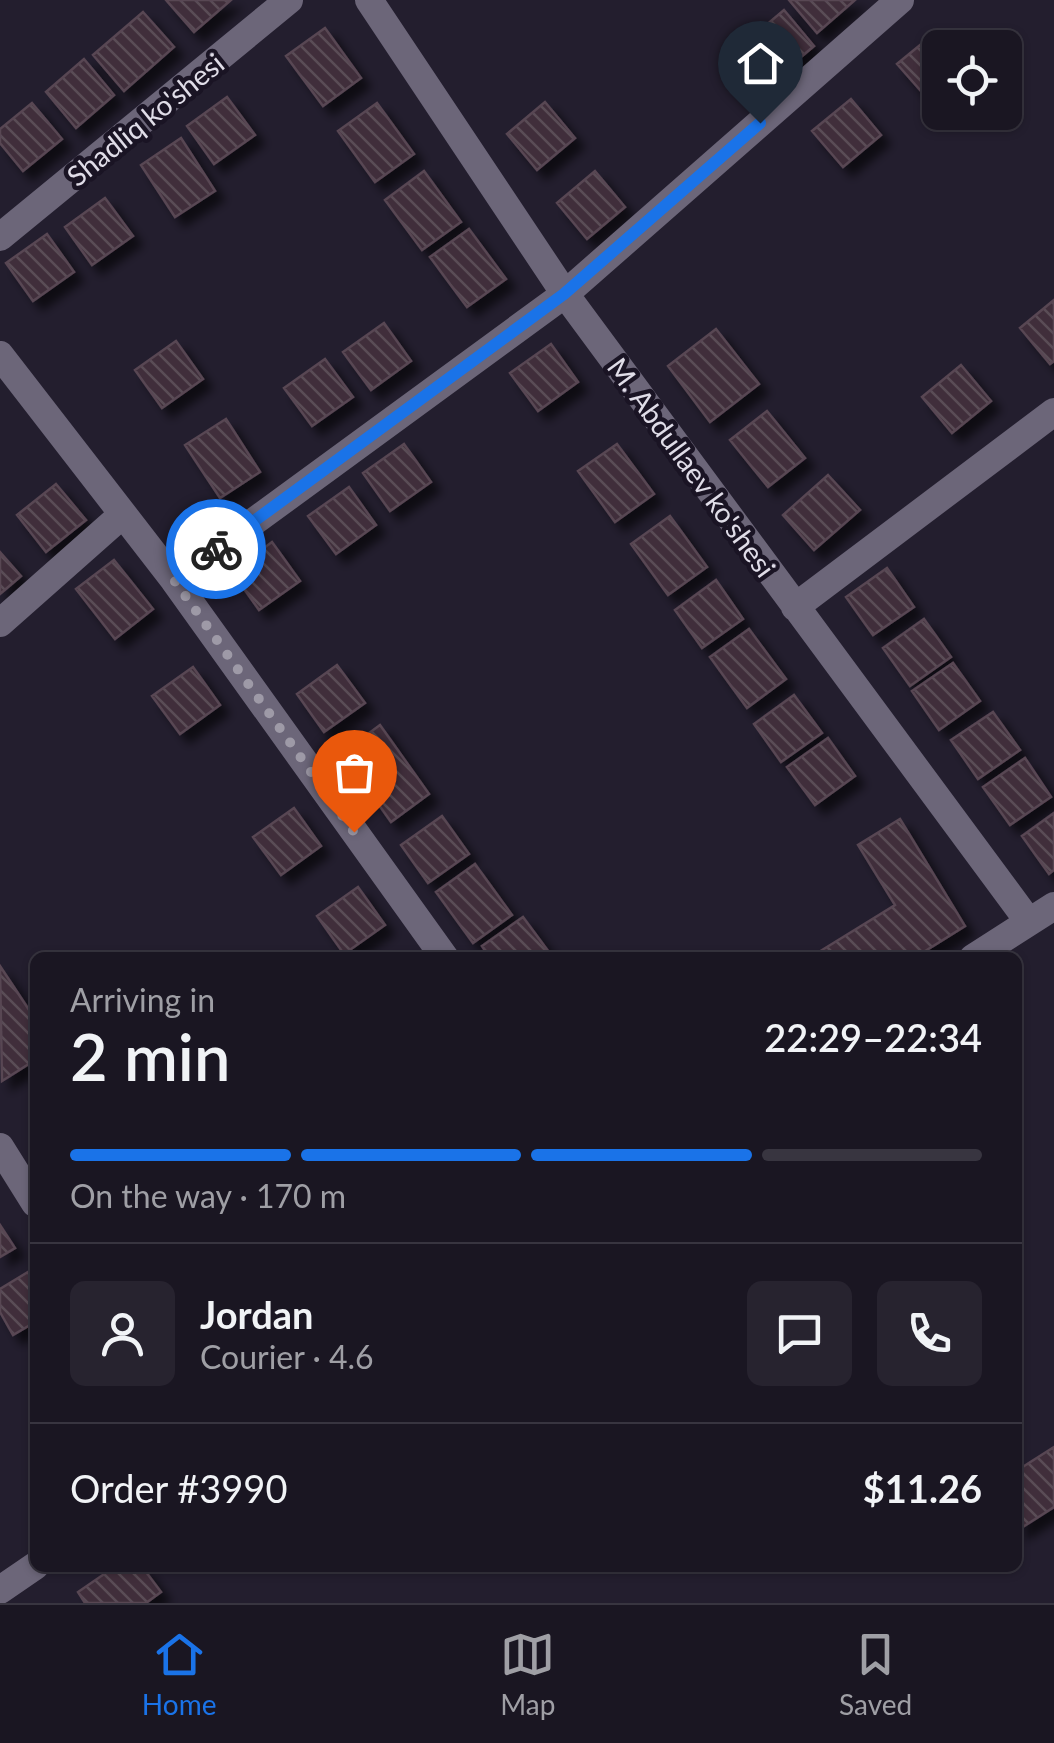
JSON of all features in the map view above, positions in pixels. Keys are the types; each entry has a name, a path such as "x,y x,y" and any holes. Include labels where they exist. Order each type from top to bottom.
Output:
{"street":[{"name":"Shadliq ko'shesi","path":"0,237 289,0"},
{"name":"M. Abdullaev ko'shesi","path":"370,0 564,294 1029,922"},
{"path":"174,580 564,294 900,0"},
{"path":"0,355 174,580 441,952"},
{"path":"795,607 1054,412"},
{"path":"0,623 122,515"},
{"path":"982,952 1054,906"},
{"path":"0,1147 30,1195"},
{"path":"0,1590 30,1569"}],"building":[{"path":"166,0 231,0 194,32"},
{"path":"789,0 855,0 817,33"},
{"path":"784,10 814,46 775,79 745,43"},
{"path":"143,12 174,47 124,91 93,55"},
{"path":"325,28 361,78 323,106 286,56"},
{"path":"922,43 922,92 897,64"},
{"path":"84,59 114,95 76,128 46,92"},
{"path":"227,97 255,135 214,164 187,126"},
{"path":"851,99 881,135 843,167 812,131"},
{"path":"545,102 575,138 537,170 507,134"},
{"path":"32,103 62,139 23,171 0,143 0,129"},
{"path":"377,103 414,154 375,182 338,131"},
{"path":"181,138 215,191 175,217 141,165"},
{"path":"424,171 461,222 422,250 385,200"},
{"path":"595,171 625,207 587,239 557,203"},
{"path":"105,198 133,236 92,265 65,227"},
{"path":"469,229 506,279 467,307 430,257"},
{"path":"47,234 74,272 33,301 6,263"},
{"path":"1054,300 1054,361 1050,364 1020,328"},
{"path":"384,323 411,361 371,390 343,352"},
{"path":"716,329 759,384 710,422 668,366"},
{"path":"176,341 203,379 162,408 135,370"},
{"path":"551,344 578,382 538,411 510,373"},
{"path":"325,359 353,397 312,426 284,388"},
{"path":"961,365 991,401 952,433 922,397"},
{"path":"767,411 805,458 768,487 730,440"},
{"path":"226,419 260,472 220,498 185,445"},
{"path":"404,444 431,482 390,511 363,473"},
{"path":"617,444 654,494 615,522 578,471"},
{"path":"828,475 860,510 814,550 783,515"},
{"path":"56,484 86,520 46,552 17,515"},
{"path":"349,487 376,525 336,554 308,516"},
{"path":"670,516 707,567 668,595 631,544"},
{"path":"272,542 300,581 259,610 232,572"},
{"path":"0,552 21,576 0,594"},
{"path":"114,560 153,609 115,639 76,589"},
{"path":"887,568 914,607 873,635 846,597"},
{"path":"716,580 743,619 702,648 675,610"},
{"path":"924,619 951,657 910,686 883,648"},
{"path":"749,629 786,679 747,708 710,657"},
{"path":"953,663 980,701 939,730 912,691"},
{"path":"337,665 365,703 324,732 297,694"},
{"path":"193,667 220,705 180,734 152,696"},
{"path":"794,695 822,733 781,762 754,724"},
{"path":"993,712 1020,750 978,779 951,740"},
{"path":"380,725 429,794 391,822 342,753"},
{"path":"828,738 855,776 815,805 787,767"},
{"path":"1025,758 1051,797 1010,825 983,787"},
{"path":"294,808 321,846 281,875 253,837"},
{"path":"1054,813 1054,870 1049,874 1022,836"},
{"path":"442,816 469,854 428,883 401,845"},
{"path":"900,819 965,926 924,952 819,952 895,905 858,845"},
{"path":"475,864 512,915 473,943 436,892"},
{"path":"358,887 385,925 343,952 317,916"},
{"path":"523,917 549,952 486,952 482,946"},
{"path":"0,966 30,1011 30,1063 2,1081"},
{"path":"0,1225 15,1248 0,1257"},
{"path":"30,1271 30,1325 13,1335 0,1312 0,1289"},
{"path":"1054,1447 1054,1507 1022,1527 1022,1467"},
{"path":"107,1572 146,1572 161,1592 146,1603 85,1603 78,1592"}],"way so far":[{"path":"216,549 174,580 354,832"}],"route":[{"path":"216,549 564,294 760,123"}]}
